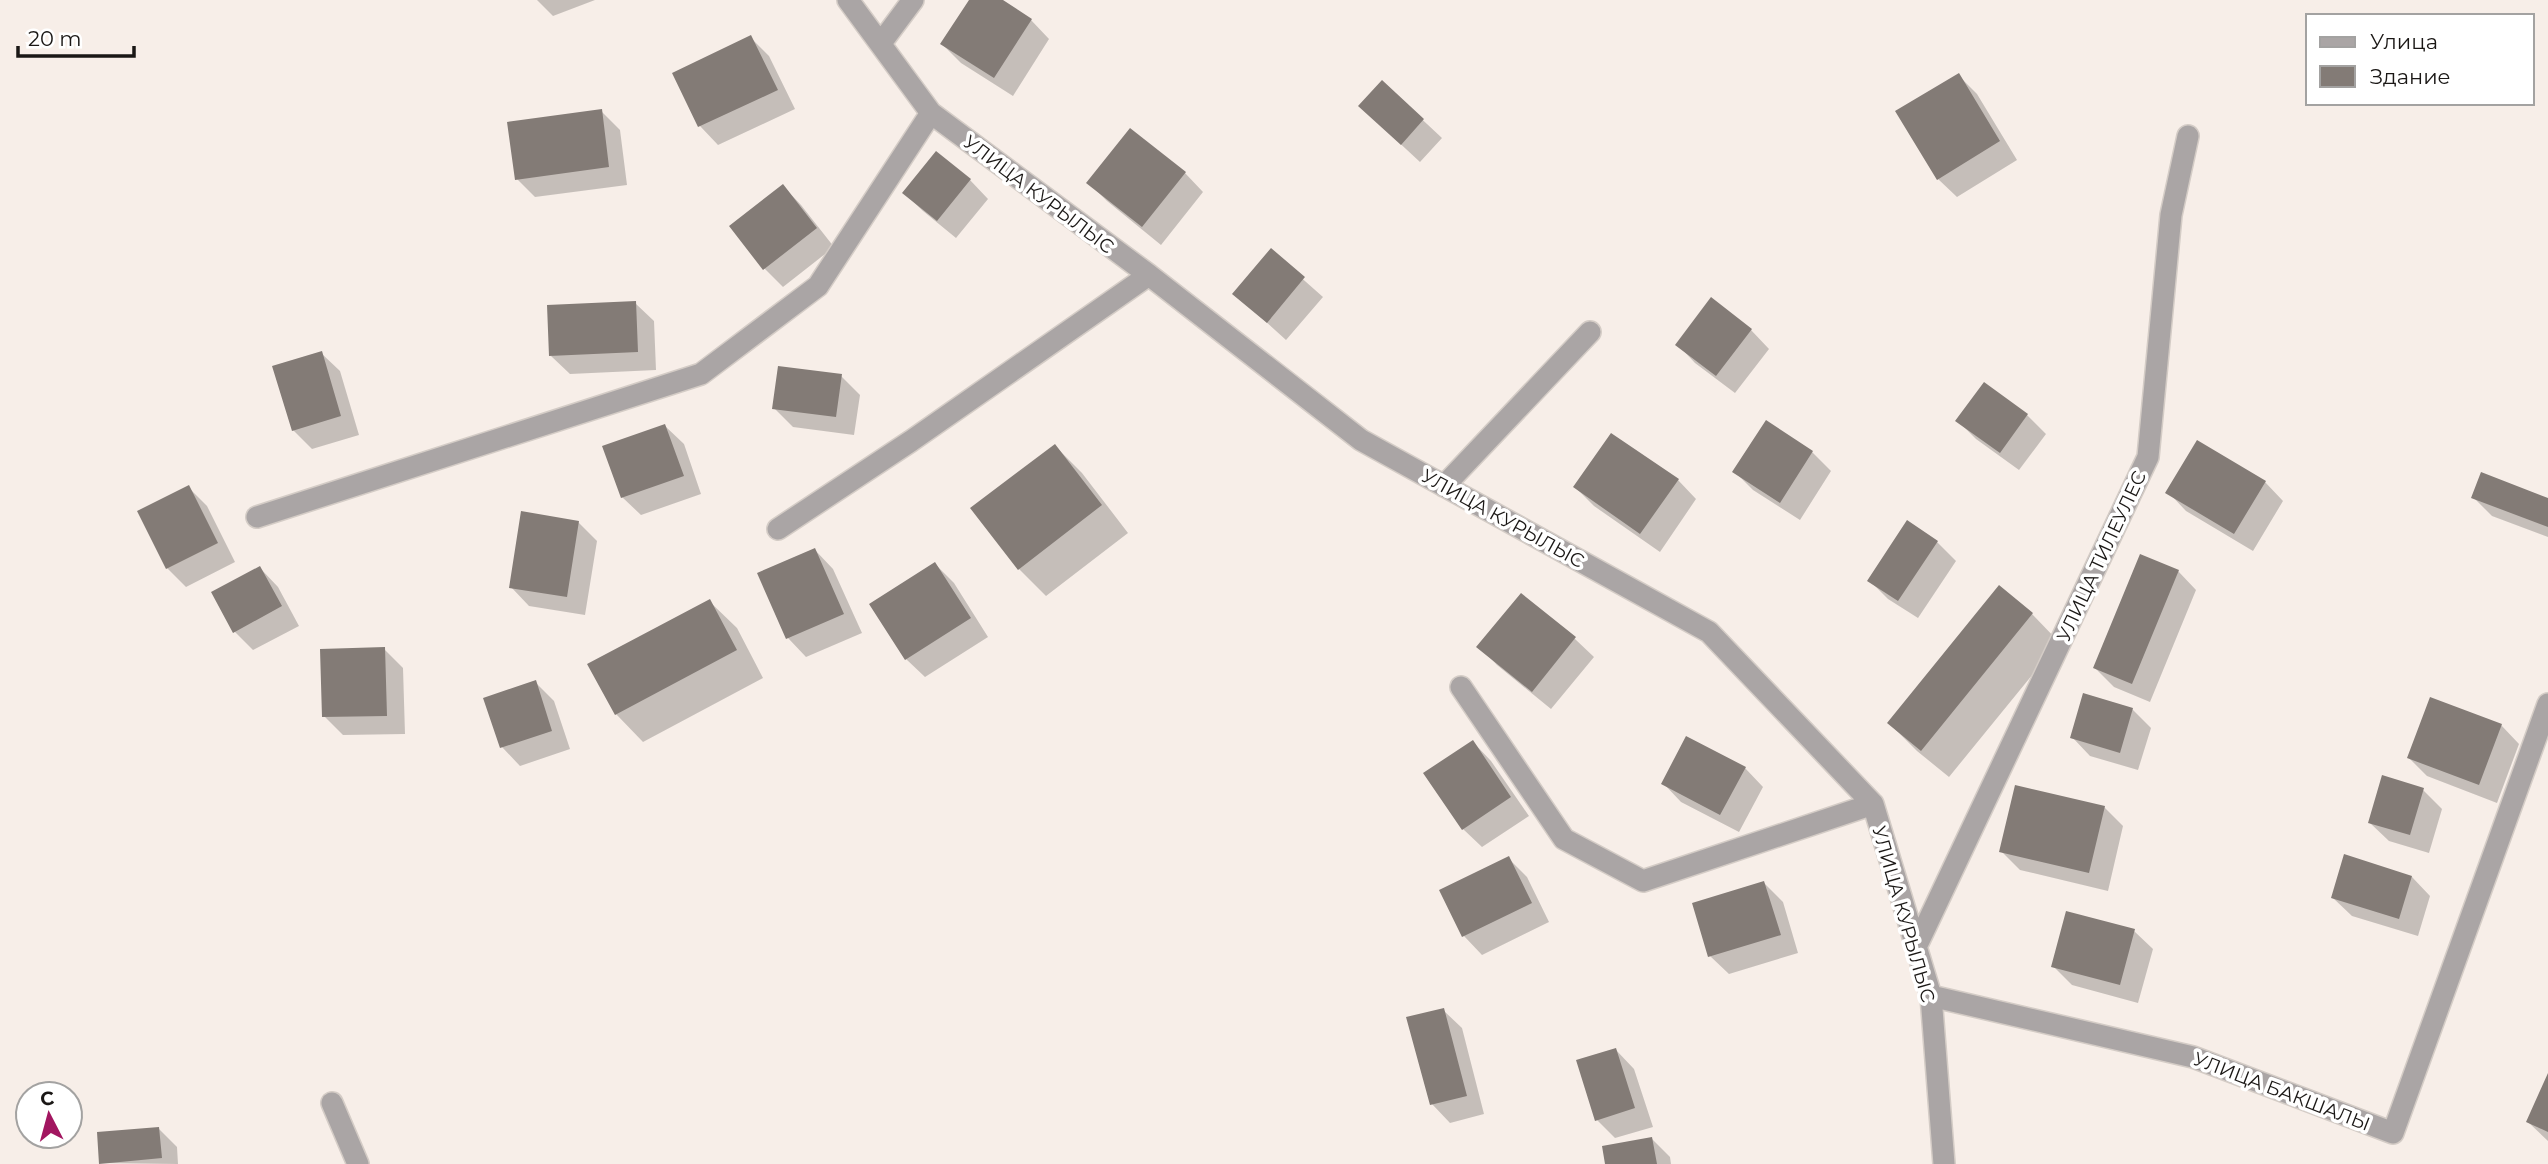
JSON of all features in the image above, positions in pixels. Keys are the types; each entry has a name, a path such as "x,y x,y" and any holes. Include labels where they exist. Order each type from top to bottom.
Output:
{"street":[{"name":"УЛИЦА КУРЫЛЫС","path":"848,0 931,113 1149,275 1361,440 1709,632 1872,804 1931,996 1944,1164"},
{"path":"881,43 913,0"},
{"path":"257,517 701,374 818,286 931,113"},
{"name":"УЛИЦА ТИЛЕУЛЕС","path":"1916,947 2148,457 2171,215 2188,136"},
{"path":"778,529 911,441 1149,275"},
{"path":"1444,486 1590,332"},
{"path":"1461,687 1564,839 1643,881 1872,804"},
{"name":"УЛИЦА БАКШАЛЫ","path":"1931,996 2193,1056 2393,1133 2548,704"},
{"path":"332,1102 358,1164"}],"building":[{"path":"969,0 1003,0 1032,19 994,78 940,44"},
{"path":"751,35 778,90 698,127 672,73"},
{"path":"1959,73 2000,141 1937,180 1895,111"},
{"path":"1382,80 1424,119 1401,145 1358,106"},
{"path":"602,109 609,167 515,180 507,122"},
{"path":"1130,128 1186,172 1142,227 1086,183"},
{"path":"936,151 971,179 937,221 902,193"},
{"path":"783,184 817,228 763,270 729,226"},
{"path":"1271,248 1305,277 1267,323 1232,294"},
{"path":"1711,297 1752,329 1716,376 1675,345"},
{"path":"636,301 638,352 549,356 547,305"},
{"path":"322,351 341,416 292,431 272,366"},
{"path":"778,366 842,374 836,417 772,409"},
{"path":"1984,382 2028,414 2000,453 1955,421"},
{"path":"1766,420 1813,451 1780,503 1732,472"},
{"path":"665,424 684,476 621,498 602,446"},
{"path":"1611,433 1679,479 1640,534 1573,487"},
{"path":"2197,440 2266,481 2234,534 2165,493"},
{"path":"1055,444 1102,505 1018,570 970,508"},
{"path":"2481,472 2548,498 2548,527 2471,498"},
{"path":"189,485 218,543 166,569 137,511"},
{"path":"521,511 579,521 567,597 509,588"},
{"path":"1907,520 1938,541 1898,601 1867,581"},
{"path":"815,548 844,614 786,639 757,573"},
{"path":"2140,554 2179,570 2132,684 2093,668"},
{"path":"935,562 971,618 905,660 869,604"},
{"path":"260,566 282,606 233,633 211,592"},
{"path":"1999,585 2033,613 1921,751 1887,723"},
{"path":"1521,593 1576,637 1532,692 1476,647"},
{"path":"710,599 737,650 615,715 587,664"},
{"path":"385,647 387,716 322,717 320,649"},
{"path":"536,680 552,731 500,748 483,698"},
{"path":"2083,693 2133,708 2120,753 2070,738"},
{"path":"2430,697 2502,724 2479,785 2407,758"},
{"path":"1686,736 1746,767 1720,815 1661,784"},
{"path":"1473,740 1511,797 1462,830 1423,773"},
{"path":"2382,775 2424,788 2410,835 2368,823"},
{"path":"2015,785 2105,806 2089,873 1999,852"},
{"path":"2344,854 2412,876 2399,919 2331,898"},
{"path":"1509,856 1532,903 1462,937 1439,890"},
{"path":"1764,881 1781,935 1708,957 1692,903"},
{"path":"2066,911 2135,929 2120,985 2051,967"},
{"path":"1444,1008 1467,1096 1430,1105 1406,1017"},
{"path":"1616,1048 1635,1108 1595,1121 1576,1060"},
{"path":"2548,1073 2548,1132 2526,1122"},
{"path":"159,1127 162,1158 99,1164 97,1132"},
{"path":"1652,1137 1657,1164 1605,1164 1602,1146"}]}
